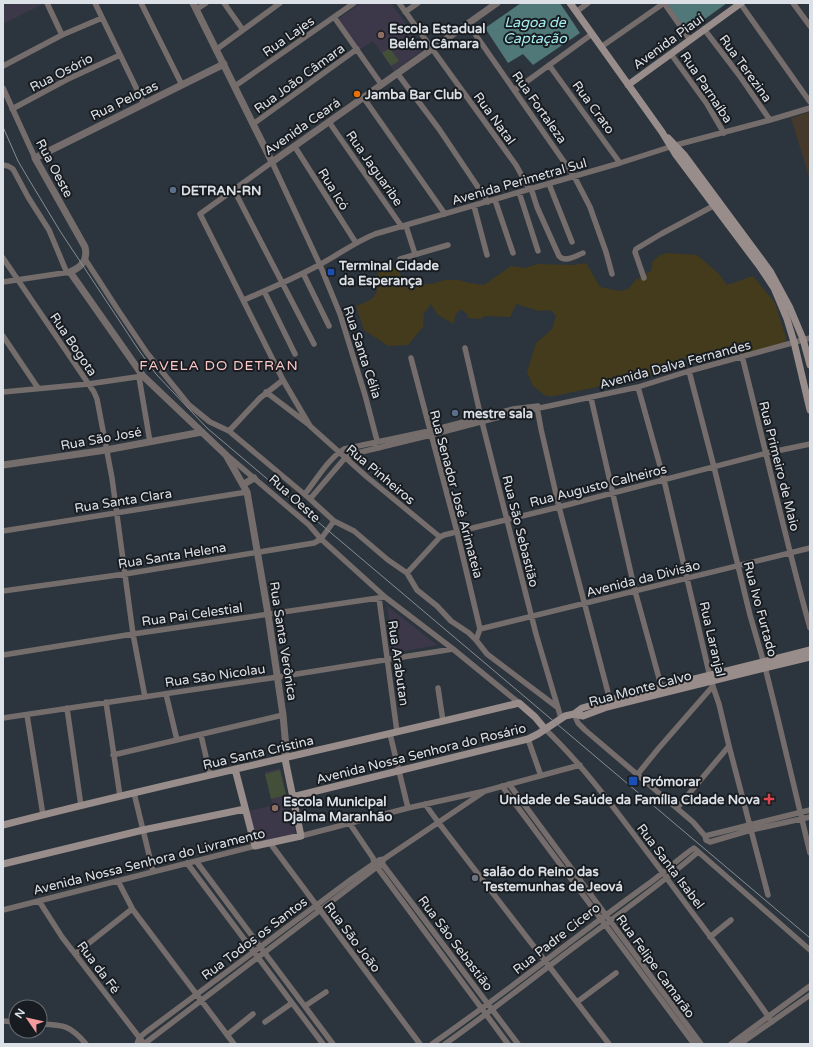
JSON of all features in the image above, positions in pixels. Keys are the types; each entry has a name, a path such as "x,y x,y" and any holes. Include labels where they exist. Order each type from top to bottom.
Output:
{"main road":[{"path":"570,3 662,132 717,204 765,263 784,294 806,338 810,365"},
{"name":"Avenida Piauí","path":"628,85 740,3"},
{"path":"717,204 774,288 787,319 794,342 810,410"},
{"name":"Rua Monte Calvo","path":"574,714 582,708 610,700 711,680 810,650"},
{"name":"Rua Monte Calvo","path":"764,665 810,657"},
{"name":"Rua Monte Calvo","path":"574,714 583,716 662,690"},
{"name":"Rua Santa Cristina","path":"3,825 210,774 285,759 519,703"},
{"name":"Rua Oeste","path":"519,703 545,729"},
{"name":"Avenida Nossa Senhora do Rosário","path":"292,797 399,772 528,739 534,737 561,718 574,714"},
{"name":"Rua Santa Verônica","path":"285,759 301,836"},
{"path":"235,769 254,846"},
{"path":"3,864 143,830 245,809"},
{"name":"Avenida Nossa Senhora do Livramento","path":"254,846 301,836"}],"street":[{"path":"47,3 62,35"},
{"path":"95,3 144,104"},
{"path":"141,3 182,85"},
{"path":"206,3 195,6 272,162"},
{"path":"224,3 243,30"},
{"path":"217,49 280,3"},
{"name":"Rua Lajes","path":"235,86 354,3"},
{"name":"Rua Natal","path":"399,3 516,165 530,189 538,211 559,256 566,260 583,253"},
{"path":"405,12 418,3"},
{"name":"Avenida Ceará","path":"200,214 497,3"},
{"path":"576,12 588,3"},
{"path":"601,47 664,3"},
{"name":"Rua Parnaíba","path":"664,3 690,40"},
{"path":"740,3 810,102"},
{"path":"793,3 810,26"},
{"path":"334,17 381,84"},
{"path":"3,66 62,35 102,18"},
{"name":"Rua Fortaleza","path":"468,24 574,176 590,207 612,274"},
{"name":"Rua Terezina","path":"704,29 739,75 770,120"},
{"path":"515,90 592,34"},
{"name":"Rua João Câmara","path":"253,124 357,49"},
{"name":"Rua Parnaíba","path":"671,54 707,104 724,133"},
{"name":"Rua Osório","path":"12,109 66,80 120,55"},
{"name":"Rua Pelotas","path":"35,158 224,64"},
{"name":"Rua Crato","path":"550,65 620,163"},
{"path":"397,73 444,136 488,202"},
{"name":"Rua Oeste","path":"3,88 35,158 82,242 86,253 85,259 147,353 181,396 210,422 229,431 305,494 334,521 354,531 388,560 407,573 420,593 437,606 451,621 477,637 487,654 557,706"},
{"path":"363,97 445,214"},
{"name":"Avenida Perimetral Sul","path":"244,300 282,284 320,265 356,243 375,234 495,200 673,146 810,108"},
{"name":"Rua Jaguaribe","path":"329,122 404,226 415,254"},
{"name":"Rua Icó","path":"295,147 356,243"},
{"name":"Rua Santa Célia","path":"272,162 320,265 340,314 366,394 379,448"},
{"name":"Rua Oeste","path":"3,166 7,165 13,169 28,197 49,230 69,272 141,376 226,455 309,525 321,539 382,598 453,649 519,703"},
{"path":"549,184 572,242"},
{"path":"234,190 314,344"},
{"path":"519,192 538,251"},
{"path":"495,200 512,253"},
{"path":"644,278 635,252 636,249 717,204"},
{"path":"474,206 487,255"},
{"name":"Rua Pinheiros","path":"200,214 283,380 310,426"},
{"path":"400,259 448,245"},
{"name":"Rua Bogota","path":"3,258 94,392 99,405 117,512 133,634 145,697"},
{"path":"3,282 69,272 82,265 85,259"},
{"path":"303,273 329,326"},
{"path":"264,291 295,354"},
{"path":"3,336 38,388"},
{"name":"Avenida Dalva Fernandes","path":"310,499 345,458 357,452 379,448 430,433 537,407 591,398 638,387 806,338"},
{"name":"Rua São Sebastião","path":"465,348 532,617 561,718"},
{"name":"Rua Primeiro de Maio","path":"742,356 767,453 790,553 810,628"},
{"name":"Rua Senador José Arimateia","path":"411,358 457,532 480,629"},
{"name":"Rua Ivo Furtado","path":"690,371 810,852"},
{"path":"3,392 88,384 141,376 150,442"},
{"path":"229,431 266,392 283,380"},
{"name":"Rua Laranjal","path":"638,387 664,480 711,680 719,704 768,895"},
{"name":"Rua Pinheiros","path":"266,392 310,426 345,458 440,537"},
{"path":"591,398 635,591 662,690"},
{"path":"537,407 559,507 610,700"},
{"name":"Rua São José","path":"3,465 106,450 202,432"},
{"name":"Avenida Dalva Fernandes","path":"339,452 351,447 378,441 430,433"},
{"name":"Rua Augusto Calheiros","path":"440,537 767,453 810,444"},
{"path":"305,494 339,452"},
{"name":"Rua Santa Verônica","path":"226,455 244,484 247,492 278,677 286,748 285,759"},
{"path":"244,484 254,478"},
{"name":"Rua Santa Clara","path":"3,531 247,492"},
{"path":"321,539 334,521"},
{"path":"407,573 440,537"},
{"name":"Rua Santa Helena","path":"3,591 125,574 314,543 321,539"},
{"name":"Avenida da Divisão","path":"480,629 810,548"},
{"name":"Rua Pai Celestial","path":"3,655 133,634 382,598"},
{"name":"Rua Arabutan","path":"382,598 394,733 399,772 408,808"},
{"path":"477,637 480,629"},
{"name":"Rua São Nicolau","path":"3,718 453,649"},
{"path":"637,775 711,680"},
{"path":"438,688 443,721"},
{"path":"166,694 177,740"},
{"path":"106,702 120,796"},
{"path":"66,708 81,806"},
{"path":"574,714 578,723 693,822 705,836 706,840 710,842 750,828"},
{"path":"27,715 43,815"},
{"path":"113,755 283,715"},
{"name":"Rua Santa Isabel","path":"545,729 580,765 665,876 772,1022"},
{"path":"201,735 210,774"},
{"path":"528,739 541,776"},
{"path":"677,808 729,746"},
{"name":"Avenida Nossa Senhora do Livramento","path":"301,836 408,808 485,791 580,765"},
{"name":"Rua Felipe Camarão","path":"509,784 694,1044"},
{"name":"Rua Felipe Camarão","path":"502,786 602,916"},
{"name":"Rua Todos os Santos","path":"140,1041 196,994 353,878 485,791"},
{"path":"134,793 153,871"},
{"path":"426,804 438,822 609,1044"},
{"path":"801,816 810,810"},
{"path":"705,836 750,828 801,816 810,817"},
{"name":"Rua São Sebastião","path":"350,824 508,1044"},
{"name":"Rua São João","path":"270,843 420,1044"},
{"name":"Avenida Nossa Senhora do Livramento","path":"3,910 254,846"},
{"name":"Rua Padre Cícero","path":"432,1044 482,1009 602,916 665,876 692,849 694,848 698,852 493,1010 445,1044"},
{"path":"698,852 810,950"},
{"path":"196,861 333,1044"},
{"name":"Rua São Sebastião","path":"378,862 439,939 518,1044"},
{"name":"Rua Todos os Santos","path":"144,1044 320,911 378,862"},
{"path":"187,863 323,1044"},
{"path":"118,881 132,908 234,1044"},
{"name":"Rua da Fé","path":"39,901 58,932 140,1041 144,1044"},
{"path":"75,954 132,908"},
{"path":"710,937 732,920"},
{"name":"Rua Felipe Camarão","path":"607,923 701,1044"},
{"path":"434,943 439,939"},
{"path":"577,1002 616,973"},
{"path":"731,1044 810,986"},
{"path":"304,1006 326,992"},
{"path":"740,1044 810,995"},
{"path":"265,1022 292,1003"},
{"path":"227,1035 252,1014"},
{"path":"307,1023 313,1018"},
{"path":"48,1024 69,1028 86,1044"},
{"path":"136,1044 140,1041"}],"shaded area":[{"path":"3,3 41,3 41,5 3,24"},
{"name":"Escola Estadual Belém Câmara","path":"361,3 391,3 424,49 394,71 373,41 359,50 337,20"},
{"path":"390,48 399,61 391,66 382,53"},
{"path":"809,112 810,115 810,180 791,118"},
{"path":"387,606 437,645 394,653"},
{"name":"Escola Municipal Djalma Maranhão","path":"280,768 296,835 257,845 249,811 273,805 265,772"},
{"path":"280,770 286,795 271,799 265,774"}],"sand":[{"path":"668,253 697,255 719,274 727,285 753,276 775,303 786,338 786,344 751,354 730,353 699,362 682,358 669,364 664,371 636,379 554,396 546,396 533,386 527,372 536,343 552,329 556,316 551,310 539,311 516,304 510,317 485,316 480,319 468,318 467,314 461,309 455,315 454,324 438,315 431,304 424,313 423,327 408,345 388,346 364,330 356,306 373,298 377,291 378,273 386,266 393,263 402,277 417,284 432,284 445,280 459,280 484,285 511,266 525,268 538,264 574,265 586,263 600,287 620,291 628,289 636,280 652,270 652,262 660,255"}],"water":[{"name":"Lagoa de Captação","path":"521,3 560,3 580,33 533,65 523,54 508,63 485,28"},
{"path":"667,3 727,3 687,32"}],"tram line":[{"path":"3,127 18,161 60,231 138,349 156,374 207,428 810,938"}],"place":[{"name":"Escola Estadual Belém Câmara","path":"381,35"},
{"name":"Jamba Bar Club","path":"357,94"},
{"name":"DETRAN-RN","path":"173,190"},
{"name":"Terminal Cidade da Esperança","path":"331,272"},
{"name":"mestre sala","path":"455,413"},
{"name":"Prómorar","path":"633,781"},
{"name":"Unidade de Saúde da Família Cidade Nova","path":"769,799"},
{"name":"Escola Municipal Djalma Maranhão","path":"275,808"},
{"name":"salão do Reino das Testemunhas de Jeová","path":"475,878"}],"district":[{"name":"FAVELA DO DETRAN","path":"219,365"}]}
